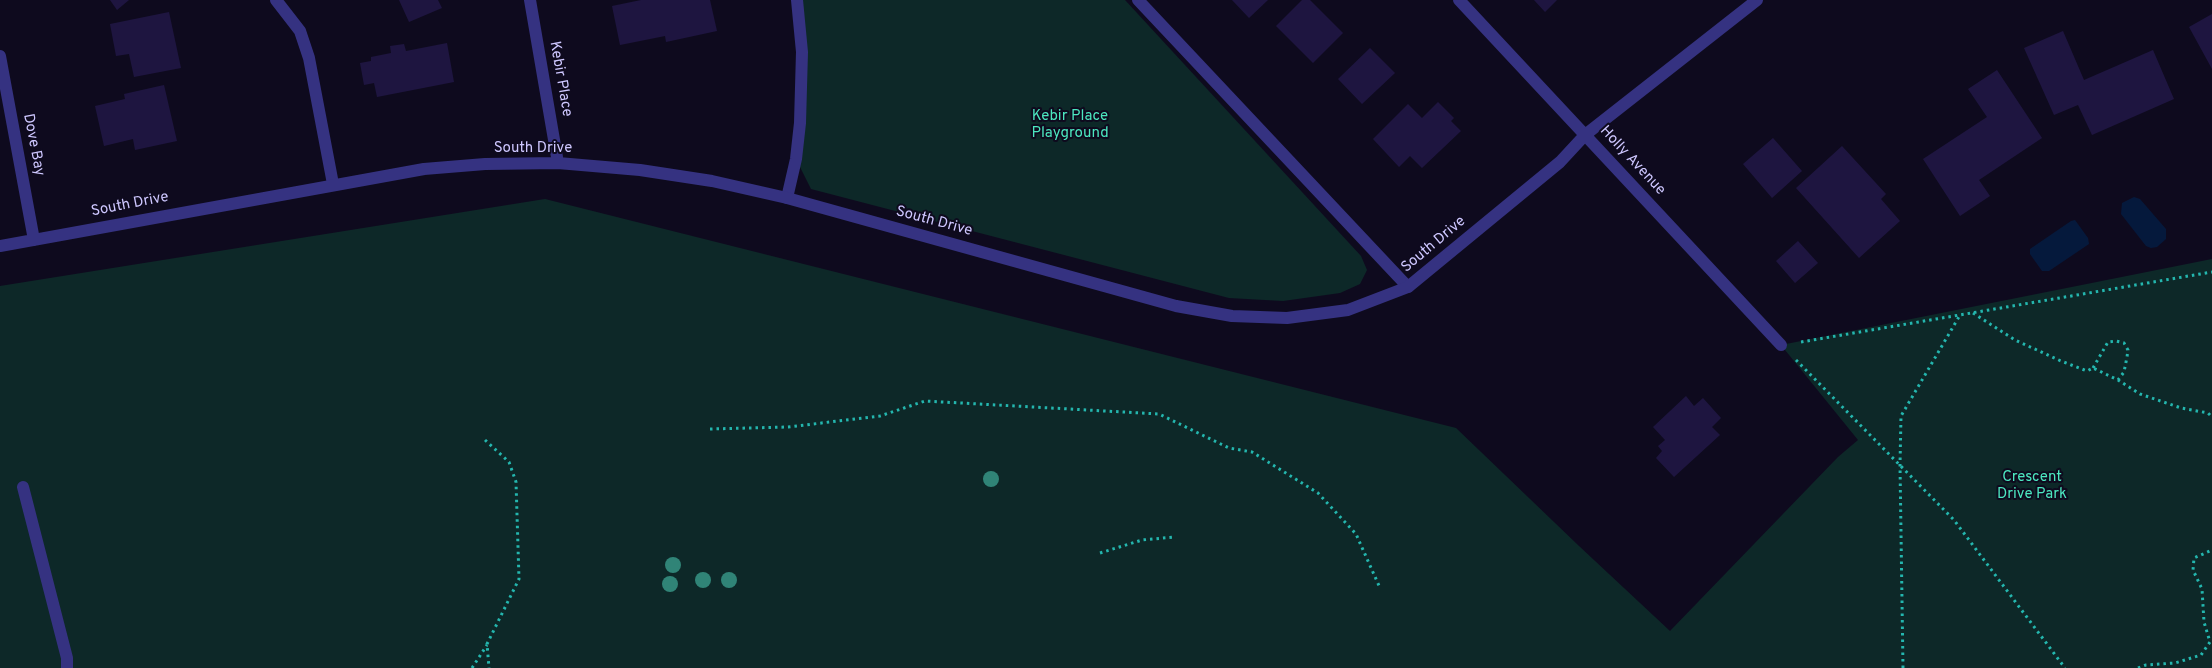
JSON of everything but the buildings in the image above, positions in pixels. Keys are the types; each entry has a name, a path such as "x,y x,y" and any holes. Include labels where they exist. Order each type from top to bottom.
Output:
{"street":[{"path":"276,0 300,31 309,58 333,184"},
{"name":"Kebir Place","path":"530,0 558,163"},
{"path":"787,198 796,159 801,105 802,52 797,0"},
{"path":"1138,0 1408,288"},
{"name":"Holly Avenue","path":"1459,0 1781,345"},
{"name":"South Drive","path":"0,246 333,184 424,169 485,164 558,163 640,170 712,181 787,198 1176,306 1232,316 1288,318 1348,310 1408,288 1560,162 1585,135 1757,0"},
{"name":"Dove Bay","path":"0,56 34,240"},
{"path":"23,487 67,658 67,668"}],"path":[{"path":"1781,345 2212,272"},
{"path":"1973,312 2015,340 2087,371 2093,368 2108,342 2116,341 2124,344 2128,350 2127,357 2124,372 2118,380"},
{"path":"1903,668 1901,416 1961,314"},
{"path":"1781,345 1954,520 2064,668"},
{"path":"2093,368 2118,380 2140,394 2181,408 2208,413 2212,417"},
{"path":"710,429 788,427 880,416 925,401 1159,414 1229,448 1252,452 1318,493 1356,534 1380,588"},
{"path":"472,668 487,644 519,580 516,482 509,462 485,440"},
{"path":"1100,553 1142,540 1174,537"},
{"path":"2138,668 2146,665 2175,663 2201,655 2210,642 2204,622 2202,589 2193,570 2194,558 2212,550"},
{"path":"487,644 489,668"}],"green space":[{"name":"Kebir Place Playground","path":"797,0 1125,0 1361,256 1367,270 1360,284 1340,293 1283,301 1229,298 811,189 796,159"},
{"name":"Crescent Drive Park","path":"545,199 1456,428 1670,631 1838,457 1858,440 1781,345 2212,259 2212,668 0,668 0,286"}],"water":[{"path":"2134,197 2140,199 2166,229 2166,239 2157,247 2151,248 2146,246 2121,214 2122,203"},
{"path":"2075,220 2088,238 2089,244 2049,271 2042,271 2030,254 2030,249"}]}
